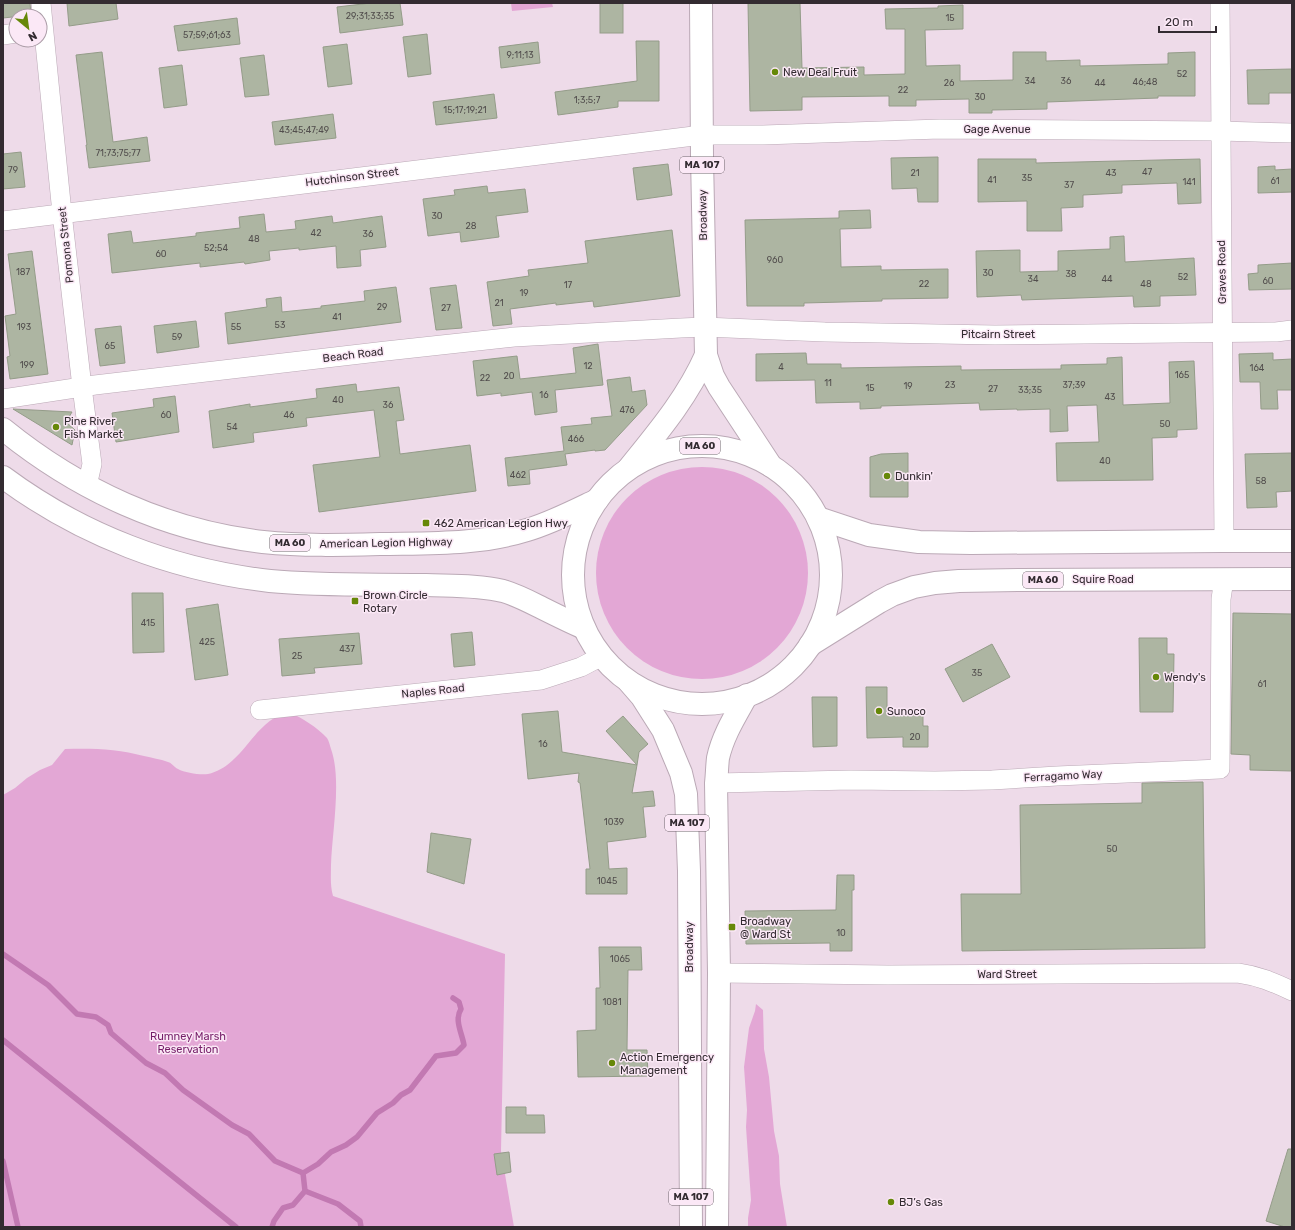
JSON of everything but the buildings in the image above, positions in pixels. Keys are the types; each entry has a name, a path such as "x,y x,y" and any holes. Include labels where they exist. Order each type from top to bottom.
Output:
{"main road":[{"name":"Broadway","path":"701,3 704,327 706,355 713,376 720,388 771,466"},
{"name":"Broadway","path":"629,468 674,412 698,372 706,355"},
{"name":"American Legion Highway","path":"3,429 47,462 87,486 116,500 147,513 197,529 264,542 315,545 452,542 498,538 539,526 596,500"},
{"name":"MA 60","path":"596,500 611,483 629,468 643,460 658,453 675,448 708,446 725,448 757,457 771,466 794,484 812,506 818,518"},
{"path":"3,477 41,503 87,528 152,556 236,576 271,581 488,588 527,600 584,628"},
{"path":"584,628 579,616 573,590 573,563 583,524 596,500"},
{"path":"818,518 869,535 919,542 1292,541"},
{"path":"810,645 824,615 829,599 831,583 829,550 818,518"},
{"name":"Squire Road","path":"810,645 879,602 902,591 925,585 959,581 1020,580 1292,579"},
{"name":"MA 60","path":"584,628 592,643 602,656 614,670 629,682 660,697 681,702 715,703 737,699 760,690 783,675 793,666 810,645"},
{"name":"Broadway","path":"629,682 642,697 663,730 681,773 686,794 689,871 691,1227"},
{"name":"MA 107","path":"717,1227 719,973 716,783 718,758 724,739 748,695"}],"street":[{"name":"Graves Road","path":"1220,3 1224,541"},
{"name":"Pomona Street","path":"44,48 92,464 87,486"},
{"name":"Gage Avenue","path":"702,135 940,129 1292,133"},
{"name":"Hutchinson Street","path":"3,221 702,135"},
{"name":"Pitcairn Street","path":"704,327 958,335 1276,332 1292,330"},
{"name":"Beach Road","path":"3,399 82,387 514,337 704,327"},
{"name":"Ferragamo Way","path":"716,783 851,780 992,780 1220,769 1221,599 1224,579"},
{"name":"Naples Road","path":"260,710 541,680 581,667 602,656"},
{"name":"Ward Street","path":"719,973 888,975 1238,973 1260,977 1292,991"}],"green space":[{"path":"511,3 552,3 553,7 512,11"},
{"path":"702,467 723,469 742,475 761,485 777,498 790,514 800,533 806,552 808,573 806,594 800,613 790,632 777,648 761,661 742,671 723,677 702,679 681,677 662,671 643,661 627,648 614,632 604,613 598,594 596,573 598,552 604,533 614,514 627,498 643,485 662,475 681,469"},
{"name":"Rumney Marsh Reservation","path":"289,712 309,723 327,738 334,761 336,775 336,806 331,877 333,896 505,954 501,1151 514,1227 3,1227 3,795 40,770 52,765 65,749 115,750 165,761 185,772 208,774 231,762 266,724"},
{"path":"756,1004 763,1010 764,1049 769,1077 774,1131 779,1156 780,1184 787,1227 748,1227 751,1200 744,1067 749,1028"}],"waterway":[{"path":"3,954 48,985 77,1014 96,1017 108,1025 111,1033 146,1063 165,1073 183,1090 232,1125 249,1134 275,1161 303,1173"},
{"path":"272,1227 274,1221 283,1208 293,1205 305,1191 303,1173 318,1164 331,1152 346,1145 357,1137 377,1113 410,1090 436,1056 456,1053 464,1045 458,1022 461,1009 459,1002 453,998"},
{"path":"3,1040 236,1227"},
{"path":"3,1161 18,1227"},
{"path":"305,1191 338,1204 360,1221 361,1227"}],"place":[{"name":"New Deal Fruit","path":"775,72"},
{"name":"Pine River Fish Market","path":"56,427"},
{"name":"Dunkin'","path":"887,476"},
{"name":"462 American Legion Hwy","path":"426,523"},
{"name":"Brown Circle Rotary","path":"355,601"},
{"name":"Wendy's","path":"1156,677"},
{"name":"Sunoco","path":"879,711"},
{"name":"Broadway @ Ward St","path":"732,927"},
{"name":"Action Emergency Management","path":"612,1063"},
{"name":"BJ’s Gas","path":"891,1202"}]}
